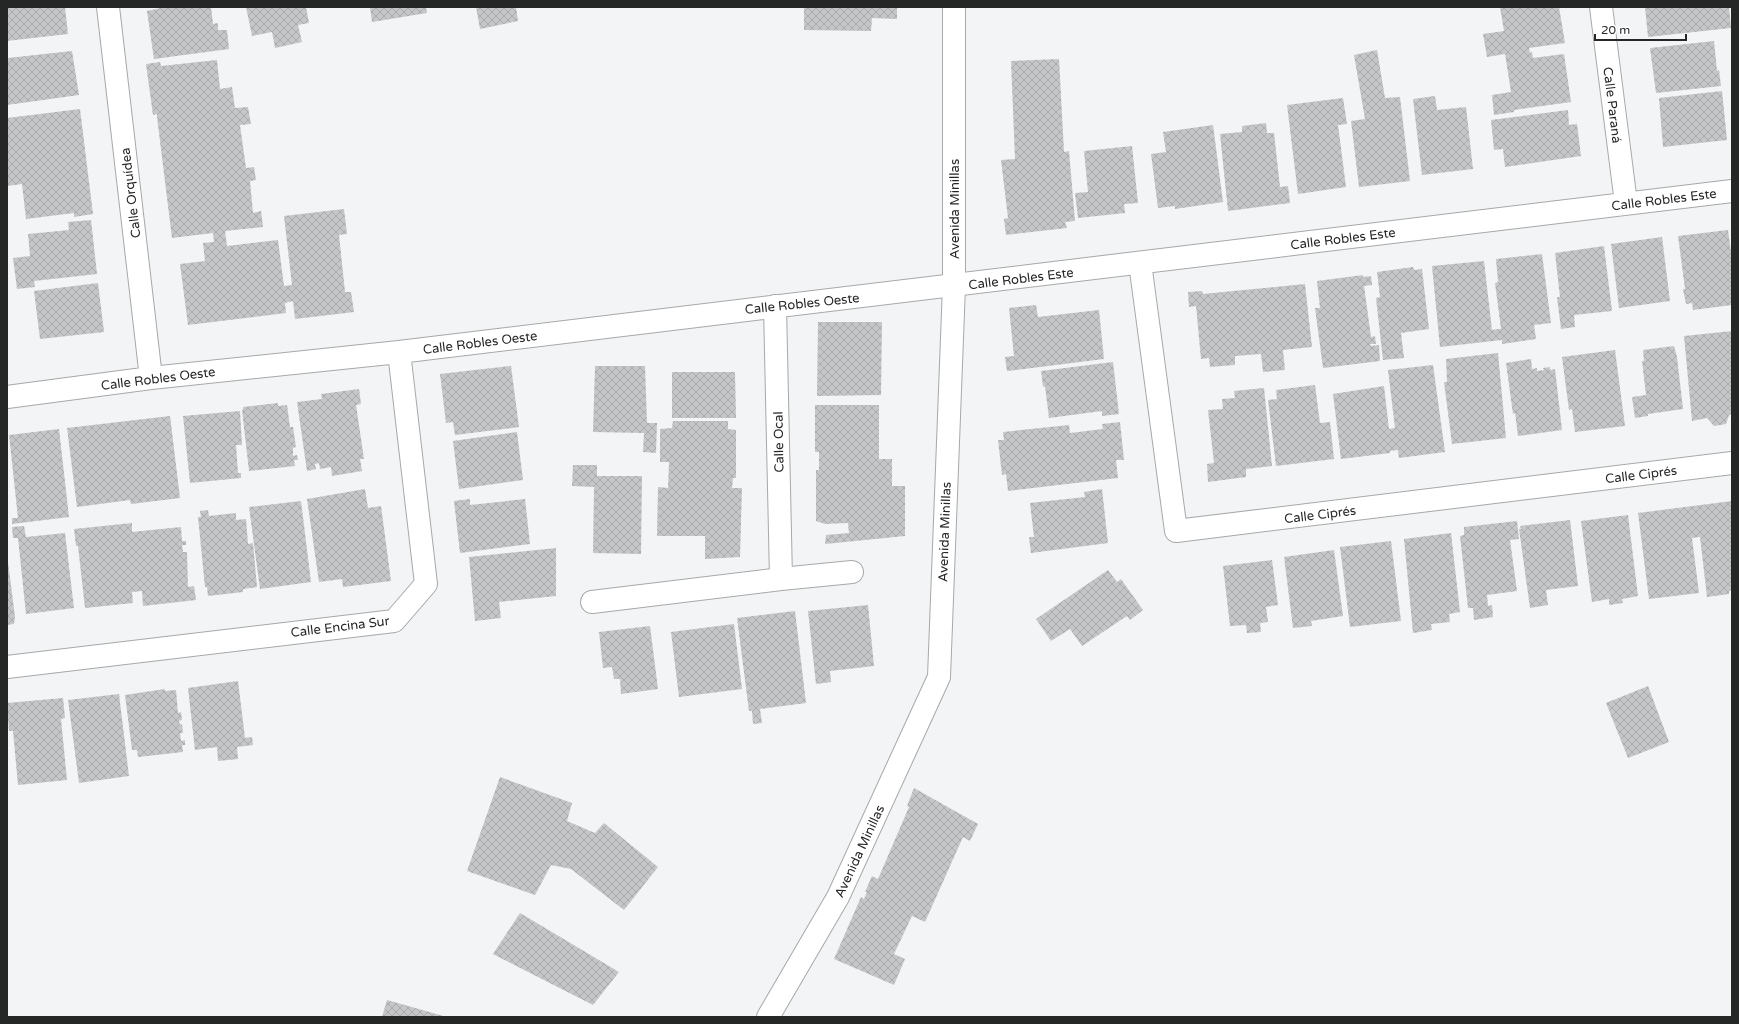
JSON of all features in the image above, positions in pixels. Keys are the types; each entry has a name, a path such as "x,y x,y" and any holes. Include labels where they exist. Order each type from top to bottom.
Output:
{"street":[{"name":"Calle Orquídea","path":"108,7 151,378"},
{"name":"Avenida Minillas","path":"768,1017 838,897 939,677 954,286 954,7"},
{"name":"Calle Paraná","path":"1600,7 1626,204"},
{"name":"Calle Robles Este","path":"954,286 1732,191"},
{"name":"Calle Ciprés","path":"1140,263 1176,531 1732,463"},
{"name":"Calle Robles Oeste","path":"7,397 151,378 399,352 775,306 954,286"},
{"name":"Calle Ocal","path":"775,306 781,579"},
{"name":"Calle Encina Sur","path":"7,667 394,620 426,584 399,352"},
{"path":"592,602 852,572"}],"building":[{"path":"7,7 65,7 68,34 7,41"},
{"path":"165,7 211,7 213,24 218,23 218,30 227,30 229,49 154,59 147,11"},
{"path":"246,7 306,7 309,23 298,25 302,42 275,48 272,32 252,36"},
{"path":"370,7 426,7 427,13 372,22"},
{"path":"476,7 516,7 518,21 480,29"},
{"path":"804,7 897,7 897,19 872,18 871,31 804,30"},
{"path":"1500,7 1559,7 1565,43 1529,48 1530,53 1532,52 1533,58 1564,54 1571,102 1514,110 1514,112 1494,115 1492,95 1511,92 1505,54 1487,57 1483,34 1504,31"},
{"path":"1645,7 1729,7 1731,28 1648,37"},
{"path":"1714,41 1717,71 1719,70 1721,86 1656,93 1650,48"},
{"path":"1377,50 1385,98 1400,97 1410,181 1359,187 1351,121 1365,119 1354,55"},
{"path":"72,51 79,95 7,105 7,56 8,58"},
{"path":"1059,59 1064,152 1069,151 1075,221 1065,222 1067,228 1006,235 1004,219 1008,218 1001,160 1015,159 1011,61"},
{"path":"217,60 220,89 232,87 235,108 248,107 251,124 240,125 246,168 254,167 256,180 250,181 253,213 261,211 263,227 225,231 227,246 278,240 284,286 292,285 284,216 344,209 347,234 339,235 345,292 351,292 354,312 295,319 293,301 285,303 286,313 188,325 180,264 205,261 203,243 214,242 213,233 172,238 157,114 153,115 146,64 160,62 161,66"},
{"path":"1722,91 1727,140 1663,147 1659,98"},
{"path":"1435,96 1437,110 1466,107 1473,169 1422,175 1413,99"},
{"path":"1343,98 1347,124 1338,125 1346,187 1298,194 1287,105"},
{"path":"80,109 93,214 74,217 74,213 26,219 22,184 7,186 7,118"},
{"path":"1568,110 1569,125 1577,124 1581,156 1505,167 1503,149 1494,150 1491,120"},
{"path":"1266,123 1267,133 1274,133 1280,187 1288,186 1290,203 1228,211 1220,134 1242,132 1242,126"},
{"path":"1213,125 1223,202 1175,209 1175,206 1158,208 1151,154 1166,152 1163,132"},
{"path":"1132,146 1138,203 1124,204 1125,213 1078,218 1075,193 1088,192 1084,151"},
{"path":"91,220 97,274 34,281 35,287 17,289 13,258 30,256 28,234 69,230 68,222"},
{"path":"1728,230 1732,259 1732,305 1693,310 1692,303 1686,304 1683,289 1685,289 1678,236"},
{"path":"1662,237 1670,301 1619,308 1611,244"},
{"path":"1604,246 1612,311 1574,315 1575,327 1561,329 1557,297 1560,297 1555,253"},
{"path":"1542,254 1551,323 1534,325 1536,339 1502,344 1502,340 1440,347 1432,266 1484,261 1492,330 1501,329 1495,283 1498,282 1496,259"},
{"path":"1413,267 1414,270 1422,269 1429,329 1401,333 1404,358 1383,360 1376,298 1380,297 1377,272"},
{"path":"1363,275 1363,277 1371,276 1372,285 1364,286 1371,337 1375,336 1376,344 1370,344 1371,346 1379,345 1380,361 1323,368 1315,308 1320,308 1317,281"},
{"path":"98,283 104,332 40,339 34,291"},
{"path":"1305,284 1312,347 1283,350 1285,370 1263,372 1261,354 1235,356 1235,365 1210,367 1209,358 1201,359 1196,306 1189,307 1188,292 1202,291 1203,294"},
{"path":"1036,305 1038,317 1099,310 1104,359 1007,371 1005,357 1014,356 1009,308"},
{"path":"818,322 882,322 881,395 817,396"},
{"path":"1732,331 1732,414 1729,415 1726,424 1714,426 1707,418 1692,421 1684,336"},
{"path":"1674,346 1677,357 1683,409 1648,414 1648,416 1635,418 1632,397 1646,395 1642,361 1644,361 1643,350"},
{"path":"1615,350 1625,426 1575,432 1572,409 1569,410 1562,357"},
{"path":"1498,353 1506,438 1452,444 1444,382 1447,382 1446,359"},
{"path":"1531,359 1532,369 1537,368 1537,371 1550,367 1550,370 1555,369 1562,430 1518,436 1515,413 1513,414 1506,363"},
{"path":"1113,362 1119,414 1102,416 1102,411 1049,418 1045,386 1043,387 1041,371"},
{"path":"1433,365 1445,452 1399,458 1398,450 1390,451 1390,453 1341,459 1333,394 1384,386 1389,429 1395,428 1388,370"},
{"path":"511,366 519,427 455,435 453,422 446,423 440,374"},
{"path":"595,366 645,366 647,423 657,423 656,453 643,452 644,433 593,432"},
{"path":"672,372 735,372 736,418 672,418"},
{"path":"1315,385 1320,423 1330,422 1334,459 1276,466 1268,400 1277,399 1276,390"},
{"path":"1264,388 1272,466 1246,469 1246,477 1208,482 1207,464 1214,463 1208,410 1223,409 1222,399 1235,398 1234,391"},
{"path":"359,389 361,404 356,405 364,459 360,459 362,471 332,476 331,467 320,469 319,463 315,464 316,469 307,471 297,402 322,399 321,394"},
{"path":"278,403 278,406 287,405 290,427 293,427 296,447 293,448 293,456 297,455 298,460 294,460 295,466 249,471 242,410 243,407"},
{"path":"815,405 879,405 879,459 892,459 892,486 905,486 905,536 825,544 826,535 849,533 848,523 825,524 816,521 816,470 819,470 819,452 815,452"},
{"path":"240,411 242,445 236,445 238,473 241,473 241,478 190,483 183,416"},
{"path":"170,416 180,498 131,504 130,500 77,507 67,428"},
{"path":"673,421 728,421 728,429 736,430 736,478 733,478 732,488 742,488 740,557 705,559 705,536 657,536 658,487 668,488 669,462 660,462 660,429 672,428"},
{"path":"1120,422 1124,460 1116,460 1118,478 1008,491 1006,474 1002,475 998,440 1004,440 1003,432 1069,425 1070,433 1103,429 1102,424"},
{"path":"59,429 69,517 12,524 12,518 18,518 9,435"},
{"path":"517,432 523,480 459,489 453,441"},
{"path":"573,465 597,465 597,476 642,476 641,554 593,553 594,487 572,486"},
{"path":"365,489 368,508 381,506 391,581 343,587 342,579 319,582 307,499"},
{"path":"1102,489 1108,543 1031,553 1029,537 1034,537 1030,503 1085,497 1084,492"},
{"path":"470,499 470,505 525,499 530,544 460,553 454,501"},
{"path":"301,501 311,582 260,589 249,507"},
{"path":"1732,501 1732,590 1729,591 1729,594 1707,597 1700,537 1692,538 1699,593 1649,599 1638,513"},
{"path":"208,510 209,516 236,513 236,520 246,519 248,544 253,543 257,587 243,589 243,592 208,596 207,587 205,587 198,517 201,517 200,511"},
{"path":"1628,515 1638,596 1622,599 1623,603 1609,605 1609,599 1592,602 1581,521"},
{"path":"1570,520 1578,586 1546,590 1548,605 1530,608 1519,529 1521,529 1520,526"},
{"path":"1517,521 1519,539 1510,540 1517,591 1487,595 1488,606 1492,605 1493,617 1474,620 1473,608 1468,608 1460,536 1464,535 1464,527"},
{"path":"132,523 132,532 181,527 182,541 186,541 186,545 182,545 183,552 187,552 188,587 194,586 196,600 143,606 142,591 132,592 133,603 85,608 78,546 76,546 74,529"},
{"path":"24,526 26,537 65,533 74,608 26,614 18,538 13,538 12,527"},
{"path":"1451,533 1460,612 1449,614 1450,622 1431,624 1432,630 1413,633 1404,539"},
{"path":"1391,541 1401,621 1350,627 1340,547"},
{"path":"556,548 556,596 499,602 501,618 475,621 469,557"},
{"path":"1334,550 1343,616 1311,621 1312,626 1293,628 1284,557"},
{"path":"7,554 15,617 14,624 7,625"},
{"path":"1272,560 1278,605 1266,607 1268,622 1260,623 1261,632 1247,633 1246,625 1230,626 1223,566"},
{"path":"1108,570 1117,582 1121,579 1143,610 1130,620 1127,616 1082,646 1070,629 1051,641 1036,619"},
{"path":"868,605 874,666 830,671 831,682 816,684 808,611"},
{"path":"795,611 806,703 760,709 762,723 753,724 752,711 749,711 737,618"},
{"path":"734,624 742,689 679,697 671,632"},
{"path":"650,626 658,689 621,694 620,679 614,679 612,667 603,668 599,632"},
{"path":"238,681 245,738 252,737 253,745 237,747 238,759 218,761 217,747 195,750 188,688"},
{"path":"1648,686 1669,742 1628,758 1606,703"},
{"path":"165,689 165,691 176,690 178,713 181,712 182,720 179,721 180,725 182,724 183,733 180,733 181,741 185,740 185,745 182,745 183,752 138,757 137,750 132,750 125,695"},
{"path":"119,694 129,776 79,783 68,700"},
{"path":"63,698 65,718 61,719 67,780 18,785 13,731 9,731 7,703"},
{"path":"500,777 572,803 567,821 595,833 604,823 658,867 624,910 571,869 551,865 535,895 467,871"},
{"path":"914,788 978,824 970,841 963,837 925,922 912,916 894,954 905,959 894,985 834,959 861,897 864,899 867,892 865,892 872,876 878,879 909,807 907,806"},
{"path":"520,913 619,972 593,1005 493,954"},
{"path":"387,1000 447,1017 382,1017"}]}
